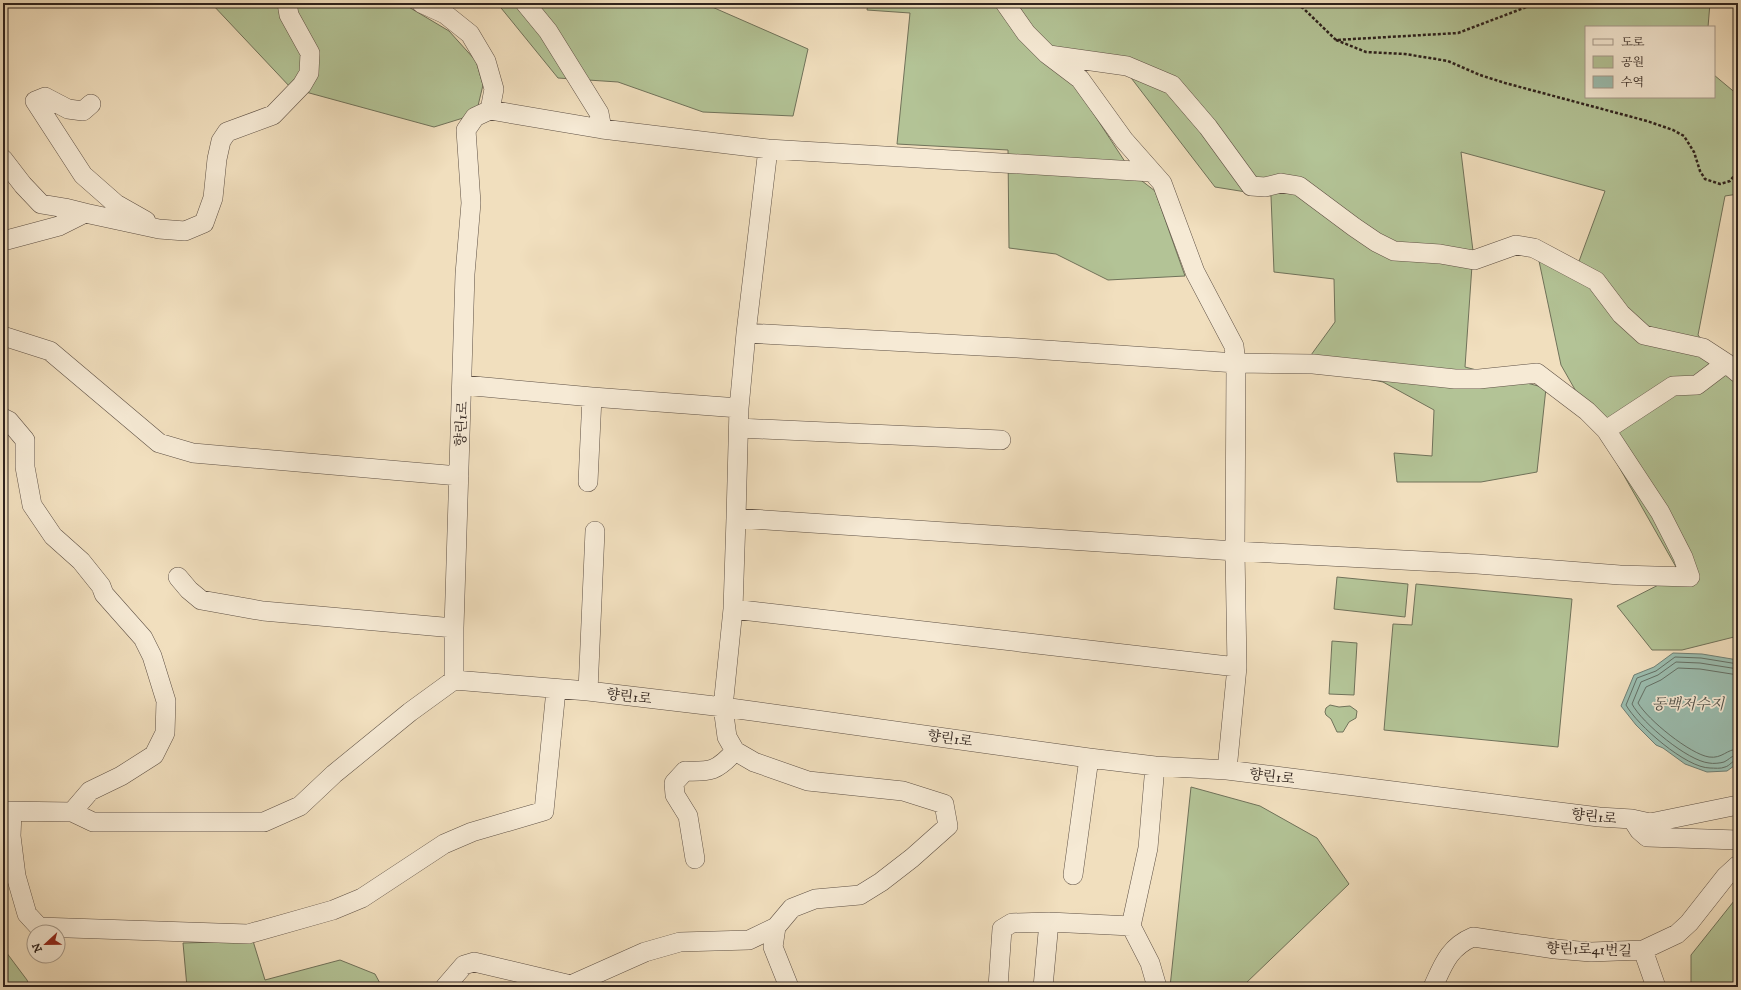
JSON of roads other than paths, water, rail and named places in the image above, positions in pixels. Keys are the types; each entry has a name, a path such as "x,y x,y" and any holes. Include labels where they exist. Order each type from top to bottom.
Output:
{"street":[{"path":"3,159 23,185 42,204 159,229 185,231 204,223 213,198 217,159 221,141 227,132 273,115 302,85 309,73 310,53 289,15 287,3"},
{"path":"421,3 445,14 470,34 486,61 494,89 490,110 602,129 768,149 1152,172"},
{"path":"525,3 548,31 600,113 602,129"},
{"path":"1005,3 1026,33 1047,54 1080,80 1124,140 1162,183 1195,272 1234,346 1236,363 1235,552 1237,667 1227,770"},
{"path":"1047,54 1127,66 1172,85 1208,127 1252,186 1264,187 1281,183 1299,186 1376,242 1394,250 1440,254 1474,260 1516,245 1534,248 1596,282 1621,314 1644,335 1703,348 1732,368 1697,385 1673,386 1606,430"},
{"path":"91,104 83,111 68,109 45,97 35,101 83,174 116,204 159,229"},
{"name":"향린1로","path":"490,110 475,117 466,130 471,203 465,274 463,385 458,476 454,680 556,690 588,691 723,707 1089,758 1155,766 1227,770 1599,817 1632,819 1650,823 1738,805"},
{"path":"445,987 464,965 474,962 570,985 645,952 680,942 750,940 776,927 792,908 815,900 860,895 881,882 912,858 948,826 944,804 903,791 808,781 754,762 735,751 727,737 723,707 733,609 739,408 746,333 768,149"},
{"path":"3,241 59,226 85,213"},
{"path":"736,518 1235,552 1477,564 1620,575 1690,577 1683,557 1660,512 1606,430 1587,410 1537,373 1479,379 1454,379 1313,364 1236,363 1017,348 746,333"},
{"path":"3,336 50,351 159,443 193,453 458,476"},
{"path":"463,385 592,397 739,408"},
{"path":"588,482 592,397"},
{"path":"3,418 9,421 25,440 25,467 32,505 53,536 81,561 101,586 104,594 143,638 152,656 166,701 165,733 154,755 121,776 90,791 72,812"},
{"path":"739,428 1001,440"},
{"path":"588,691 595,531"},
{"path":"178,577 189,590 201,600 263,611 454,628"},
{"path":"733,609 1237,667"},
{"path":"454,680 410,712 334,774 300,806 264,822 93,822 72,812 7,812 16,876 27,914 39,927 248,934 333,910 355,901 362,898 444,844 472,832 544,811 556,690"},
{"path":"695,859 688,816 675,795 674,783 685,771 705,772 716,769 735,751"},
{"path":"1073,875 1089,758"},
{"path":"1155,766 1148,848 1130,926 1150,963 1157,987"},
{"path":"1632,819 1640,830 1648,837 1738,840"},
{"name":"향린1로41번길","path":"1433,987 1446,960 1453,950 1462,942 1472,937 1555,949 1591,952 1643,950 1678,934 1689,923 1726,876 1738,865"},
{"path":"998,987 1002,929 1012,923 1049,922 1130,926"},
{"path":"1043,987 1049,922"},
{"path":"776,927 773,947 789,987"},
{"path":"1643,950 1656,987"}],"water":[{"name":"동백저수지","path":"1673,653 1702,654 1738,660 1738,763 1727,771 1707,772 1685,764 1663,748 1656,745 1636,725 1621,706 1634,675 1654,667"}]}
